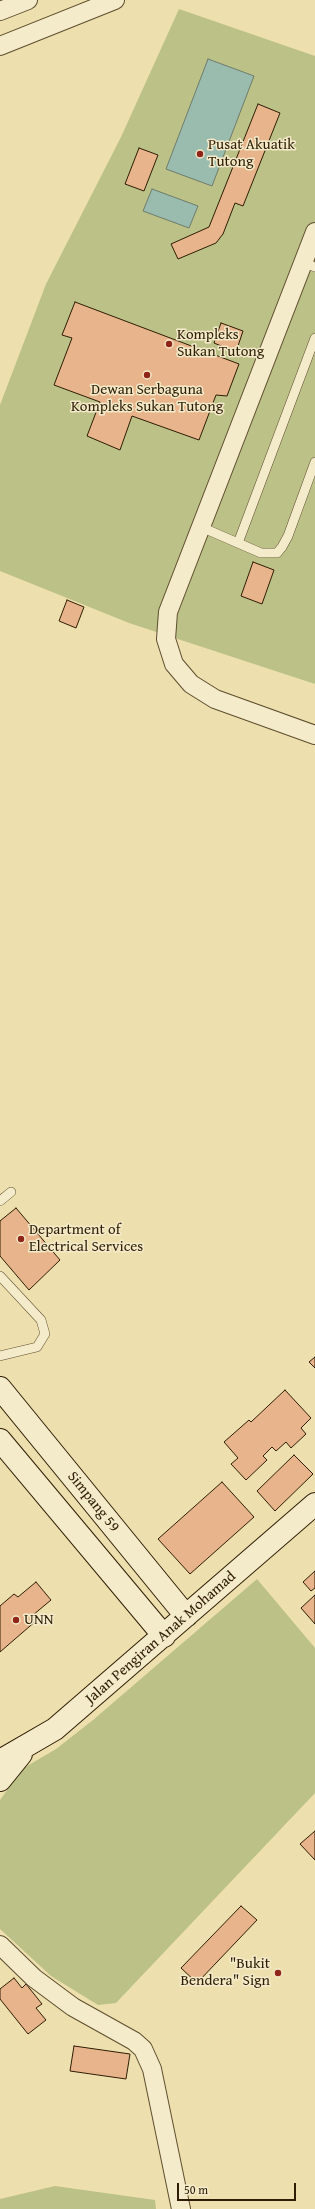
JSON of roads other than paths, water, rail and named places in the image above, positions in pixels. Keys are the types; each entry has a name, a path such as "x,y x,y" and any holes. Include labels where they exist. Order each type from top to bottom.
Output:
{"street":[{"path":"0,11 28,0"},
{"path":"0,46 115,0"},
{"path":"315,232 309,264 201,527 168,612 166,639 174,664 191,684 215,699 315,735"},
{"name":"Simpang 59","path":"0,1388 186,1616"},
{"name":"Simpang 59","path":"0,1440 164,1636"},
{"name":"Jalan Pengiran Anak Mohamad","path":"0,1762 55,1729 315,1504"},
{"path":"0,1780 27,1747"},
{"path":"1,1949 34,1978 74,2007 134,2041 143,2049 152,2068 181,2209"}],"lane":[{"path":"238,543 315,338"},
{"path":"201,527 270,555 276,553 282,548 315,462"},
{"path":"0,1201 11,1192"},
{"path":"0,1276 41,1320 46,1334 37,1348 0,1356"}],"place":[{"name":"Pusat Akuatik Tutong","path":"200,154"},
{"name":"Kompleks Sukan Tutong","path":"169,344"},
{"name":"Dewan Serbaguna Kompleks Sukan Tutong","path":"147,375"},
{"name":"Department of Electrical Services","path":"21,1239"},
{"name":"UNN","path":"16,1620"},
{"name":"\"Bukit Bendera\" Sign","path":"278,1973"}]}
